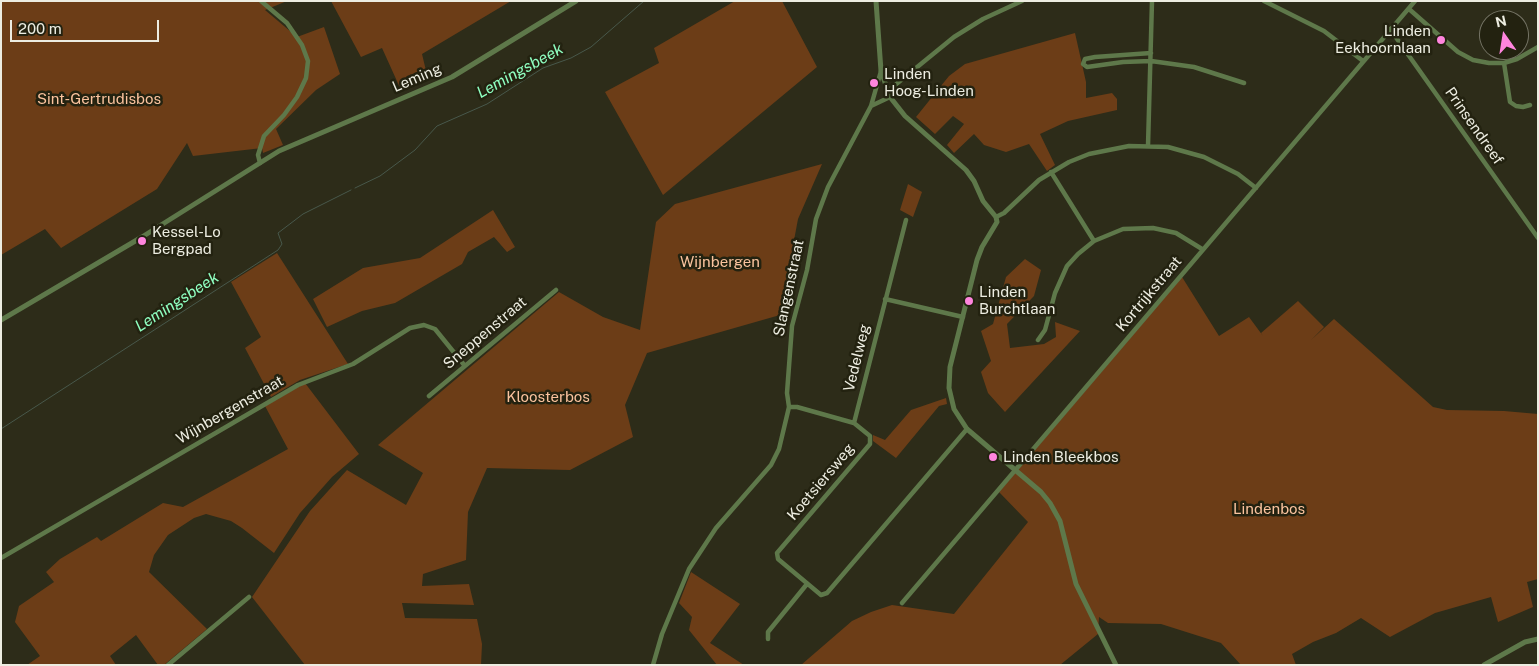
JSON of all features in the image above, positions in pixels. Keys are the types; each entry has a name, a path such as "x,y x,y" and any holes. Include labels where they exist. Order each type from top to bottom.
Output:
{"street":[{"path":"260,163 258,155 264,136 290,108 303,87 308,68 307,55 298,39 281,17 261,1"},
{"name":"Leming","path":"1,320 142,237 279,151 347,120 452,77 576,1"},
{"name":"Slangenstraat","path":"653,665 679,592 694,560 716,528 775,458 787,420 789,407 787,393 792,326 807,270 816,219 828,187 871,106 881,71 876,1"},
{"path":"889,90 954,37 983,19 1022,1"},
{"path":"1148,146 1152,1"},
{"path":"1264,1 1324,31 1363,61"},
{"name":"Kortrijkstraat","path":"902,603 1390,29 1416,1"},
{"path":"1409,9 1458,52 1473,60 1504,63 1517,59 1538,47"},
{"name":"Prinsendreef","path":"1390,29 1538,238"},
{"path":"1151,52 1095,57 1085,60 1083,64 1086,67 1123,62 1151,61 1194,67 1244,83"},
{"path":"1504,63 1510,102 1516,106 1530,105"},
{"path":"881,71 890,96 904,116 966,170 974,181 983,202 996,217 997,222 980,253 948,378 954,409 967,429 1041,492 1057,514 1076,584 1116,665"},
{"path":"871,106 890,96"},
{"path":"996,217 1004,213 1051,172 1089,154 1129,146 1176,149 1204,157 1238,174 1256,188"},
{"path":"1051,172 1094,241"},
{"name":"Vedelweg","path":"854,423 906,220"},
{"path":"1038,340 1045,330 1055,293 1067,266 1094,241 1123,229 1153,228 1176,233 1202,250"},
{"name":"Sneppenstraat","path":"429,396 556,290"},
{"path":"885,298 963,317"},
{"name":"Wijnbergenstraat","path":"1,558 298,385 353,364 410,328 424,325 435,330 465,366"},
{"name":"Koetsiersweg","path":"789,407 797,407 854,423 870,436 870,444 777,553 778,559 821,595 827,593 967,429"},
{"path":"768,639 768,632 806,584"},
{"path":"168,665 249,597"},
{"path":"1484,665 1525,642 1538,639"}],"green space":[{"name":"Sint-Gertrudisbos","path":"1,1 287,1 265,10 297,37 324,27 340,74 316,90 276,129 283,145 263,153 262,148 193,156 187,143 157,189 61,248 45,229 1,255"},
{"path":"331,1 511,1 422,54 428,79 401,90 382,48 361,57"},
{"path":"735,1 782,1 817,67 663,195 605,92 659,63 654,48"},
{"path":"1075,33 1086,82 1086,98 1112,93 1117,99 1117,110 1068,121 1040,134 1055,165 1047,171 1029,144 1006,152 984,145 974,134 954,153 947,145 964,124 953,116 935,134 916,117 949,76 965,64"},
{"name":"Kloosterbos","path":"822,164 798,219 780,315 647,353 625,405 633,437 570,470 487,468 468,512 466,560 423,574 422,586 469,584 474,605 402,603 405,618 477,619 482,644 481,665 305,665 252,597 310,511 347,470 406,505 423,473 378,445 559,292 603,317 640,330 656,222 675,204"},
{"path":"908,184 922,192 913,217 900,210"},
{"path":"493,210 515,247 507,252 494,237 468,252 462,264 395,303 362,311 327,327 313,299 363,268 420,258"},
{"path":"277,253 348,364 300,380 271,397 245,348 261,337 231,282"},
{"path":"1025,259 1041,270 1034,296 1007,324 1010,348 1044,344 1056,337 1055,322 1080,331 1005,412 988,393 981,372 991,361 981,331 993,324 1006,277"},
{"name":"Lindenbos","path":"1182,277 1219,336 1249,317 1263,336 1261,333 1298,301 1324,327 1311,340 1334,319 1433,407 1447,410 1504,411 1538,414 1538,579 1527,582 1533,607 1498,622 1491,597 1435,613 1390,637 1361,618 1336,633 1313,642 1292,654 1296,665 1241,665 1221,643 1161,624 1108,623 1099,617 1098,634 1060,665 801,665 852,621 892,605 954,614 1028,522 999,492"},
{"path":"305,383 359,454 332,477 300,513 274,553 231,521 206,514 194,518 168,535 154,555 149,572 207,629 164,665 158,665 136,635 110,656 116,665 27,665 40,656 15,622 19,606 54,582 46,572 60,559 97,537 101,541 163,503 183,507 288,449 265,406"},
{"path":"946,398 947,404 939,406 896,458 873,441 873,435 885,440 911,410"},
{"path":"691,572 740,604 710,643 744,665 717,665 689,630 692,617 679,603"}],"waterway":[{"name":"Lemingsbeek","path":"355,188 380,176 415,150 437,126 487,104 543,68 571,58 591,47 644,1"},
{"name":"Lemingsbeek","path":"1,429 278,250 282,244 278,233 303,214 351,190"}],"place":[{"name":"Linden Eekhoornlaan","path":"1441,40"},
{"name":"Linden Hoog-Linden","path":"874,83"},
{"name":"Kessel-Lo Bergpad","path":"142,241"},
{"name":"Linden Burchtlaan","path":"969,301"},
{"name":"Linden Bleekbos","path":"993,457"}],"park label":[{"name":"Wijnbergen","path":"720,262"}]}
